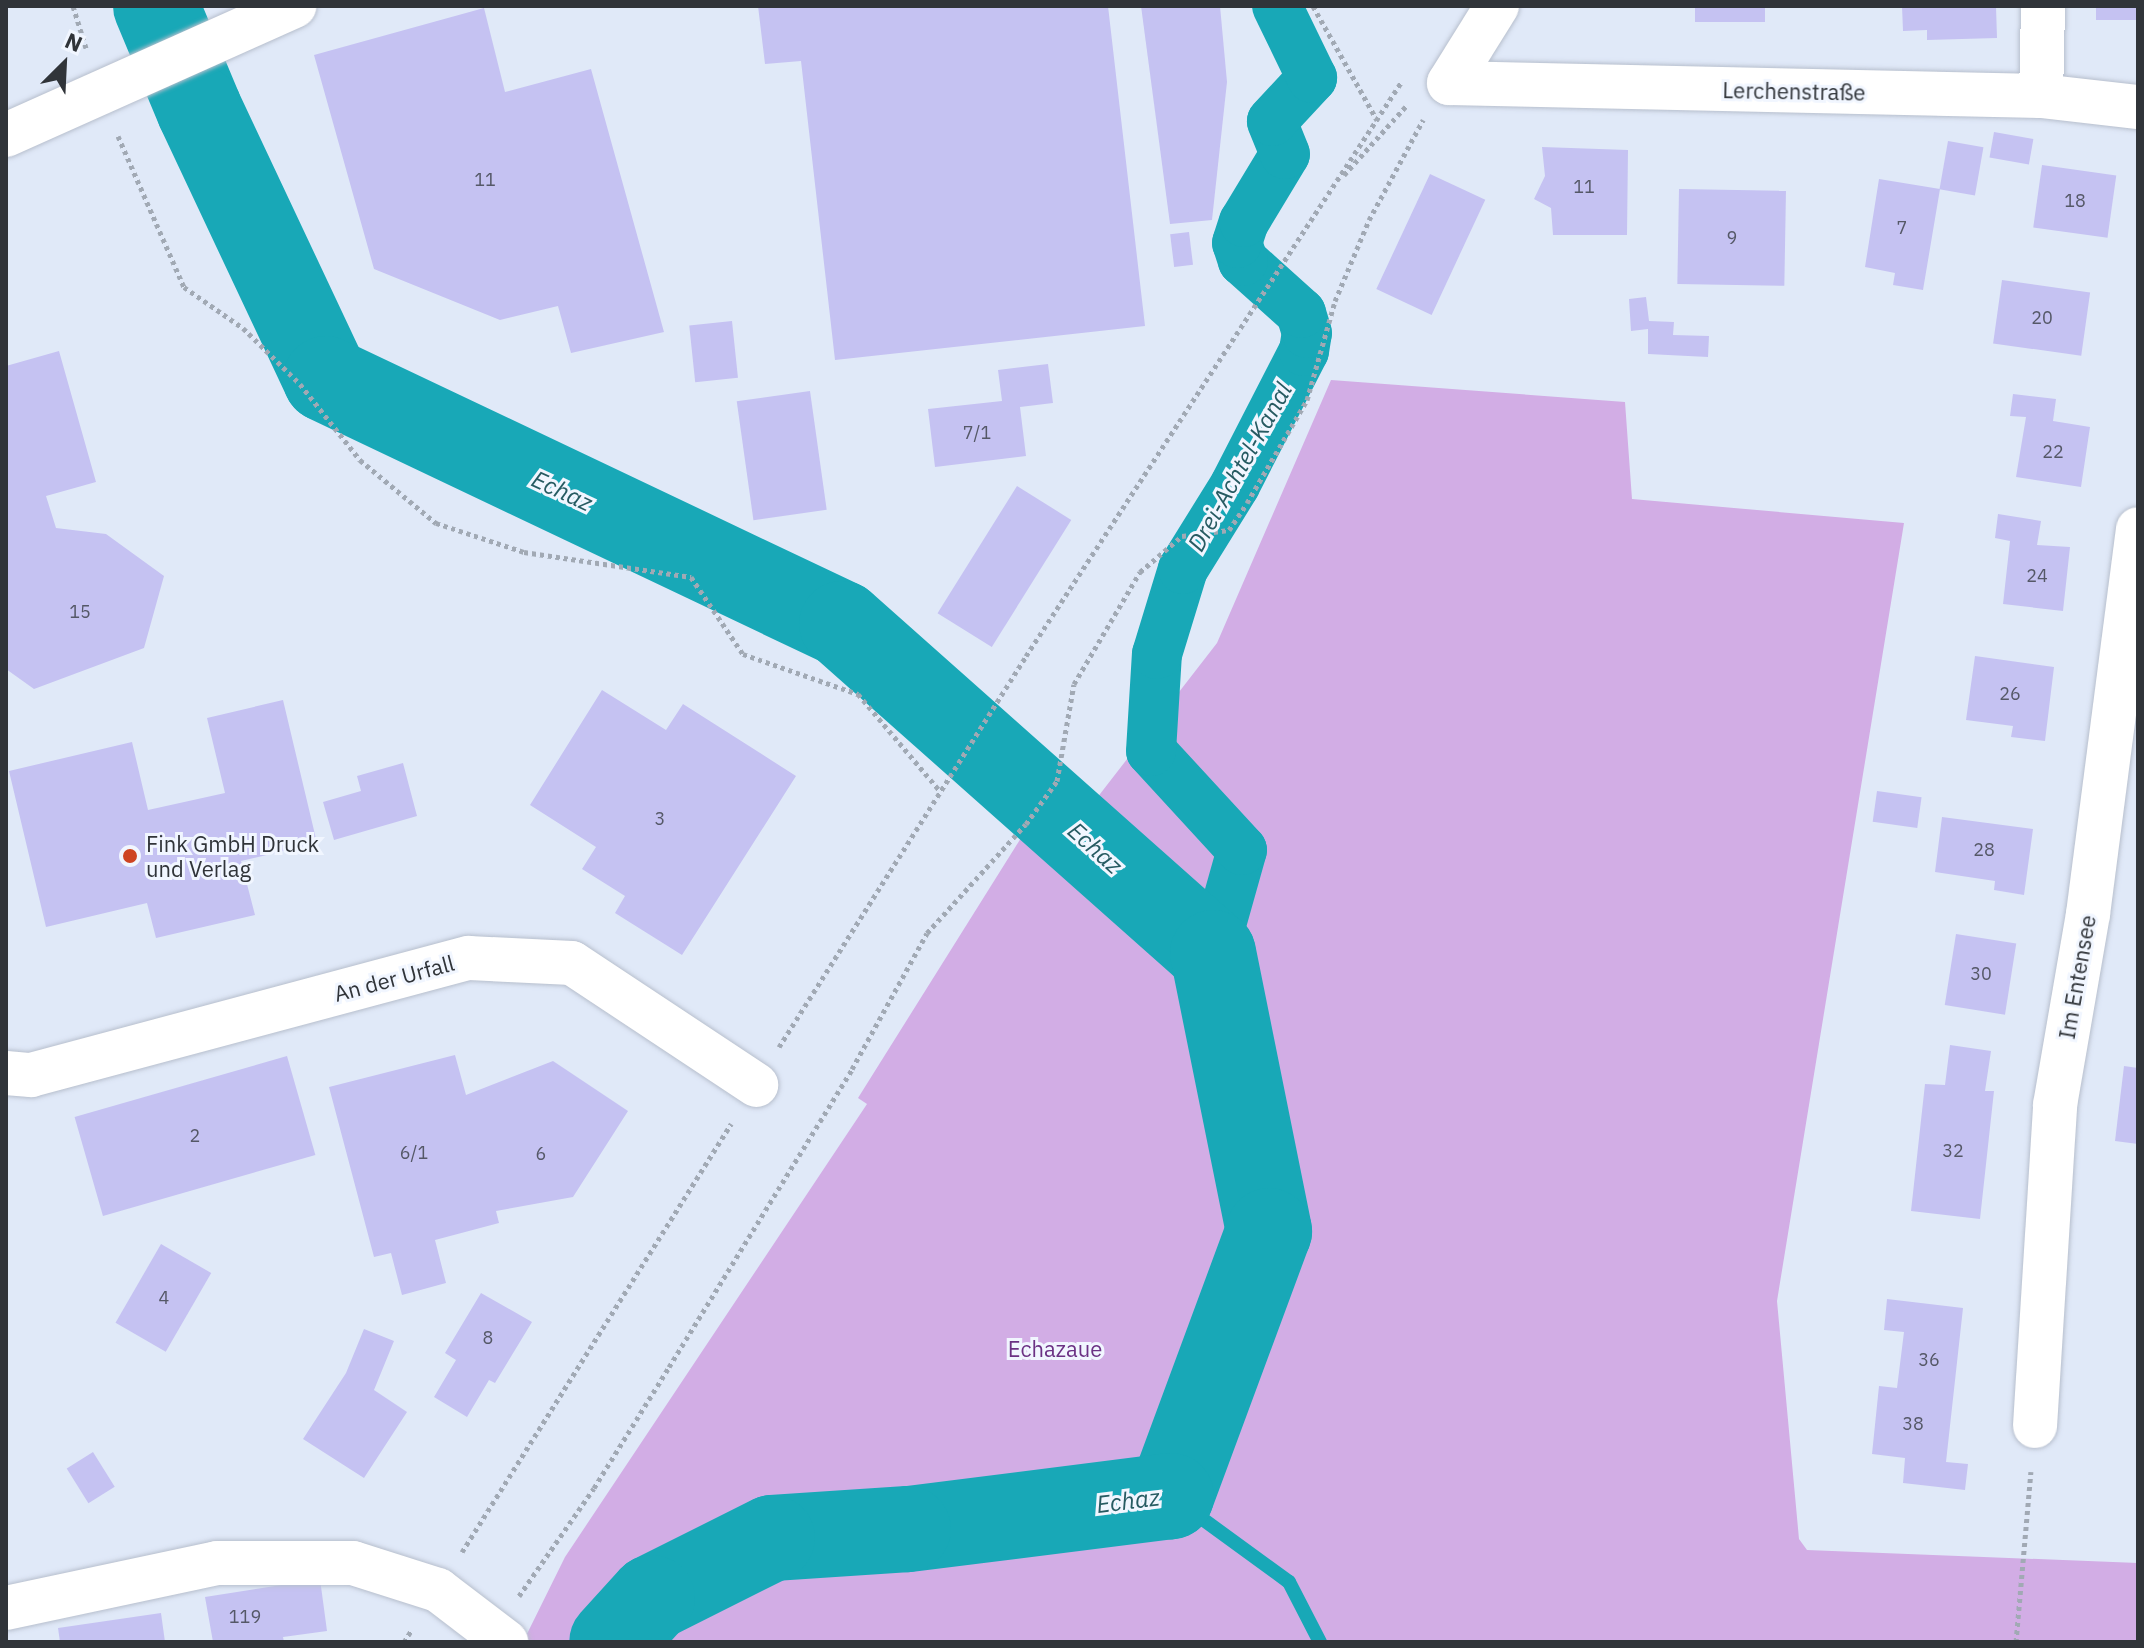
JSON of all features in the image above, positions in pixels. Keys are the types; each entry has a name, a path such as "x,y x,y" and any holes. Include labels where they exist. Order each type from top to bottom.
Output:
{"street":[{"path":"1429,76 1497,6"},
{"path":"2041,96 2043,6"},
{"path":"6,135 276,13"},
{"name":"Lerchenstraße","path":"1429,76 2041,96 2138,107"},
{"name":"Im Entensee","path":"2035,1426 2055,1105 2088,914 2138,529"},
{"name":"An der Urfall","path":"6,1073 31,1075 469,958 572,963 756,1085"},
{"path":"6,1608 217,1563 353,1563 438,1590 499,1637"}],"path":[{"path":"73,6 109,89 184,287 255,339 300,384 360,460 436,523 524,552 691,577 743,654 858,694 940,791"},
{"path":"1313,6 1377,121"},
{"path":"438,1590 951,772 1232,339 1377,121 1429,76"},
{"path":"1333,189 1429,76"},
{"path":"499,1637 852,1069 927,933 1026,824 1057,781 1074,684 1140,572 1182,536 1229,530 1307,400 1335,301 1369,220 1413,133 1429,76"},
{"path":"2016,1642 2035,1426"}],"green space":[{"name":"Echazaue","path":"1331,380 1625,402 1632,499 1904,523 1777,1301 1799,1539 1807,1550 2138,1563 2138,1642 523,1642 565,1557 867,1104 858,1098 1036,814 1052,856 1217,643"}],"building":[{"path":"758,6 1108,6 1145,326 835,360 801,61 765,64"},
{"path":"1141,6 1220,6 1227,82 1212,220 1170,224"},
{"path":"1695,6 1765,6 1765,22 1695,22"},
{"path":"1902,6 1996,6 1997,38 1927,40 1927,30 1903,31"},
{"path":"2096,6 2138,6 2138,20 2096,20"},
{"path":"484,8 505,92 591,69 664,332 571,353 558,306 500,320 374,269 314,55"},
{"path":"1994,132 2033,139 2029,165 1989,158"},
{"path":"1948,141 1983,147 1975,196 1939,189"},
{"path":"1542,147 1628,150 1627,235 1553,235 1551,208 1534,199 1545,176"},
{"path":"2042,165 2116,175 2108,238 2033,227"},
{"path":"1430,174 1485,200 1432,315 1376,289"},
{"path":"1879,179 1940,189 1923,290 1893,285 1895,273 1865,267"},
{"path":"1679,189 1786,191 1784,286 1677,284"},
{"path":"1189,232 1193,265 1174,267 1170,234"},
{"path":"2002,280 2090,292 2081,356 1993,343"},
{"path":"1646,297 1649,321 1674,322 1673,335 1709,336 1708,357 1648,354 1648,329 1631,331 1629,299"},
{"path":"732,321 738,378 695,382 689,325"},
{"path":"59,351 96,482 46,496 56,528 106,534 164,576 144,648 34,689 6,669 6,366"},
{"path":"1048,364 1053,403 1020,407 1026,456 935,467 928,409 1002,401 998,370"},
{"path":"810,391 827,510 753,520 737,401"},
{"path":"2013,394 2056,399 2053,421 2090,427 2081,487 2016,477 2026,417 2010,416"},
{"path":"1017,486 1071,520 992,647 938,613"},
{"path":"1998,514 2041,521 2037,545 2070,547 2063,611 2003,604 2010,541 1995,538"},
{"path":"1975,656 2054,667 2045,741 2011,737 2013,726 1966,720"},
{"path":"602,690 666,730 683,704 796,776 682,955 615,913 625,896 582,869 596,847 530,805"},
{"path":"283,700 317,843 241,861 255,915 156,938 147,903 46,927 9,771 132,742 148,810 225,793 207,718"},
{"path":"403,763 417,816 334,840 323,802 361,791 357,776"},
{"path":"1877,791 1922,797 1917,828 1873,822"},
{"path":"1942,817 2033,829 2024,895 1994,890 1995,881 1935,872"},
{"path":"1956,934 2016,944 2005,1015 1945,1005"},
{"path":"1950,1045 1991,1051 1985,1091 1994,1091 1980,1219 1911,1211 1925,1084 1945,1085"},
{"path":"455,1055 466,1095 553,1061 628,1111 573,1197 496,1211 499,1223 435,1240 446,1283 402,1295 391,1253 374,1257 329,1087"},
{"path":"287,1056 315,1155 103,1216 75,1117"},
{"path":"2124,1066 2138,1068 2138,1144 2115,1141"},
{"path":"161,1244 211,1273 166,1352 116,1323"},
{"path":"481,1293 532,1322 495,1383 489,1380 467,1417 434,1397 456,1360 445,1353"},
{"path":"1887,1299 1963,1308 1946,1462 1968,1464 1965,1490 1903,1483 1905,1458 1872,1454 1879,1386 1897,1388 1904,1332 1884,1330"},
{"path":"364,1329 394,1341 374,1390 407,1412 364,1478 303,1439 346,1373"},
{"path":"93,1452 115,1487 88,1503 67,1468"},
{"path":"320,1579 327,1631 283,1637 284,1642 213,1642 205,1597"},
{"path":"161,1613 165,1642 60,1642 58,1628"}],"waterway":[{"name":"Echaz","path":"156,6 199,109 326,379 842,624 1213,953 1269,1231 1171,1496 908,1529 772,1538 652,1598 612,1642"},
{"name":"Drei-Achtel-Kanal","path":"1213,953 1242,850 1151,751 1157,654 1183,569 1235,485 1304,351 1307,333 1301,313 1243,261 1237,243 1244,222 1285,154 1272,121 1312,78 1277,6"},
{"path":"1171,1496 1289,1582 1320,1642"}],"place":[{"name":"Fink GmbH Druck und Verlag","path":"130,856"}]}
